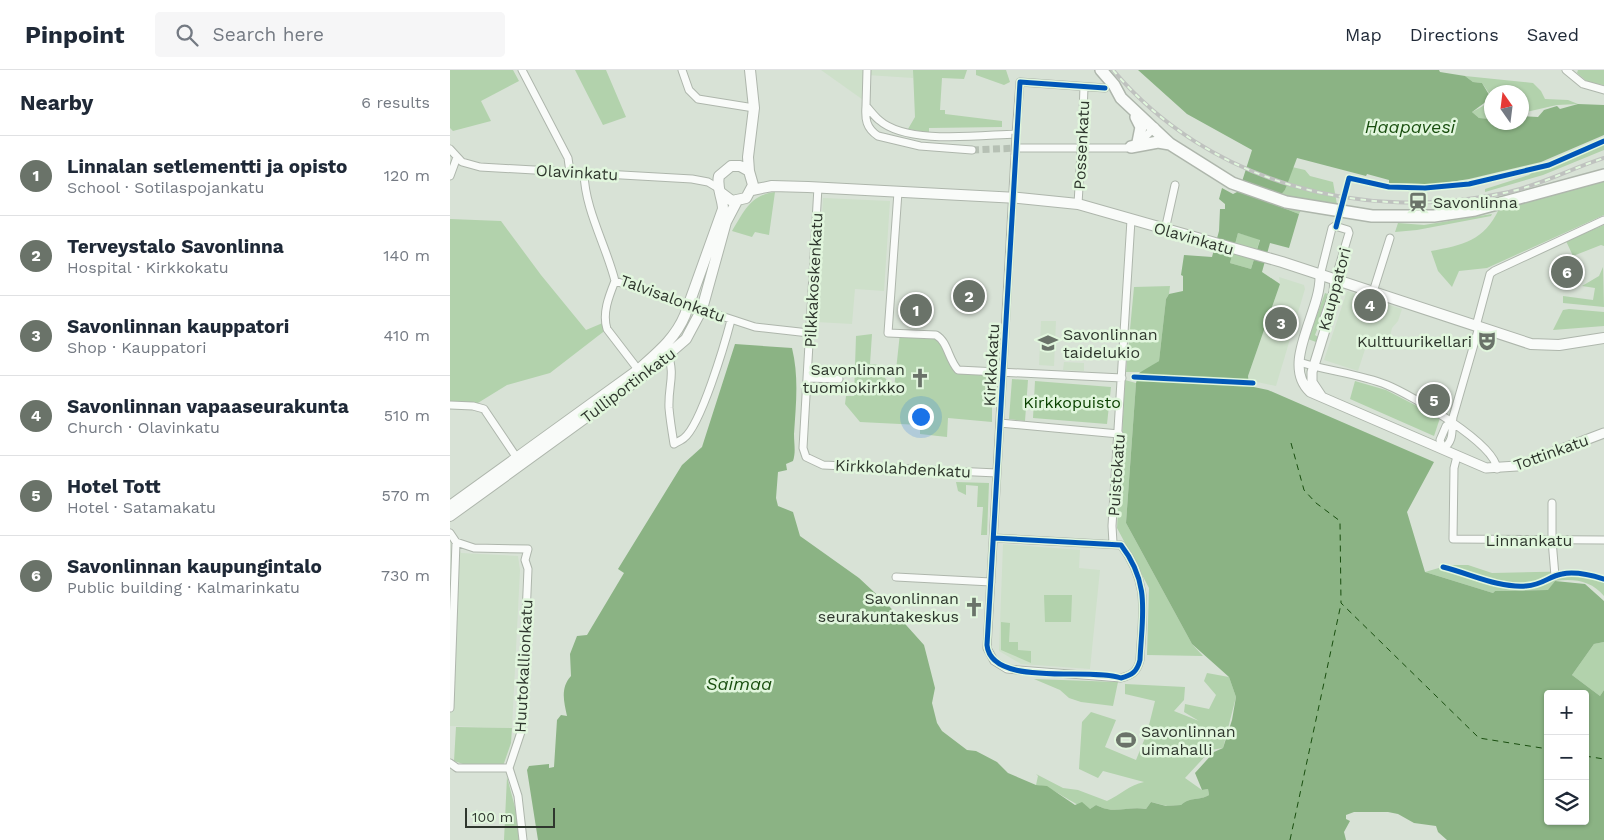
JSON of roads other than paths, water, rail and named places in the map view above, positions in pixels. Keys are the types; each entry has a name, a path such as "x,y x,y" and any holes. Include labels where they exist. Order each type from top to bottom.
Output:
{"highway":[{"path":"1101,70 1110,85 1131,109 1233,180"},
{"path":"1110,85 1120,87 1170,144 1233,180 1287,200 1348,214 1408,218 1454,214 1604,175"},
{"path":"1131,109 1141,127 1135,144 1158,142 1170,144"}],"main road":[{"path":"745,70 752,108 747,137 736,166 722,171 718,182 719,190 727,199 737,201 746,198 752,190 748,157 752,108 750,70"},
{"path":"736,166 751,175"},
{"name":"Olavinkatu","path":"751,175 772,186"},
{"name":"Olavinkatu","path":"752,190 772,186 818,187 1013,198 1078,204 1282,262 1519,341 1546,346 1604,338"},
{"name":"Tulliportinkatu","path":"667,351 690,304 722,209 719,190"},
{"name":"Tulliportinkatu","path":"450,516 519,461 640,373 667,351 686,339 702,309 726,222 737,201"},
{"name":"Tulliportinkatu","path":"450,506 519,461"}],"street":[{"path":"522,70 568,158 570,172"},
{"path":"682,70 689,90 698,99 752,108"},
{"path":"868,70 865,117 869,128 878,136 920,146 972,150"},
{"path":"1567,70 1583,84 1604,90"},
{"name":"Kirkkokatu","path":"1084,87 1020,82 987,648 994,661 1008,669 1120,678 1132,675 1138,667 1144,597 1142,584 1125,550 1121,545 1113,543"},
{"path":"1084,87 1110,85"},
{"name":"Possenkatu","path":"1078,204 1084,87"},
{"path":"866,104 879,120 894,129 933,136 1016,134"},
{"path":"869,128 879,120"},
{"path":"1020,148 1072,147 1119,149 1135,144 1155,127"},
{"path":"450,149 457,157 450,176"},
{"name":"Olavinkatu","path":"457,157 462,162 480,167 699,180 719,190"},
{"name":"Olavinkatu","path":"699,180 722,171"},
{"name":"Talvisalonkatu","path":"584,173 588,202 606,248 615,281 690,304 755,327 809,333"},
{"path":"1165,230 1175,185"},
{"name":"Pilkkakoskenkatu","path":"810,461 803,448 818,187"},
{"path":"898,192 888,333 936,335 942,338 953,364 958,370 1122,378"},
{"name":"Puistokatu","path":"1113,543 1112,526 1131,220"},
{"path":"1443,449 1440,440 1446,426 1452,422 1490,274 1494,270 1604,220"},
{"name":"Kauppatori","path":"1335,226 1348,230 1349,233 1313,366 1312,382 1324,399 1305,387 1298,373 1299,362 1319,295 1320,276 1332,228 1335,226"},
{"path":"1373,292 1390,238"},
{"path":"615,281 607,301 604,322 607,329 640,373"},
{"path":"667,351 673,376 669,388 669,409 674,444 685,438 694,424 703,404 731,320"},
{"path":"1299,362 1387,385 1452,422 1492,454 1497,469"},
{"path":"807,378 839,379"},
{"name":"Tottinkatu","path":"1324,399 1478,465 1497,469 1517,466 1604,433"},
{"path":"450,405 473,406 484,409 519,461"},
{"path":"1000,423 1119,434"},
{"name":"Linnankatu","path":"1457,456 1454,468 1454,539 1604,540"},
{"name":"Kirkkolahdenkatu","path":"810,461 822,465 997,472"},
{"path":"1552,503 1552,540 1556,576"},
{"path":"450,533 456,542 450,708"},
{"path":"994,538 1100,544 1113,543"},
{"name":"Huutokallionkatu","path":"456,542 474,548 528,549 526,560 528,568 521,732 509,768"},
{"path":"896,576 991,582"},
{"path":"450,763 457,768 509,768 518,796 523,840"}],"water":[{"name":"Saimaa","path":"1138,70 1439,70 1440,72 1465,76 1473,82 1482,83 1484,86 1484,103 1472,112 1479,118 1484,118 1484,130 1529,130 1529,116 1538,117 1544,110 1557,106 1560,109 1578,104 1604,105 1604,135 1541,162 1469,179 1425,186 1424,184 1389,183 1389,180 1367,174 1366,176 1297,158 1285,190 1273,204 1299,214 1289,248 1270,243 1262,272 1280,284 1248,376 1249,386 1268,390 1434,462 1407,512 1425,572 1493,593 1495,591 1548,590 1555,581 1585,584 1604,601 1604,642 1594,644 1572,675 1600,696 1604,690 1604,840 1447,840 1438,832 1436,826 1414,823 1398,814 1388,812 1354,812 1346,815 1346,819 1350,821 1344,832 1346,840 538,840 527,770 529,766 549,764 549,768 554,767 557,720 561,715 567,716 564,690 571,676 570,654 577,636 587,635 624,573 618,569 682,465 702,447 735,344 792,348 796,380 794,454 793,461 786,464 787,470 778,472 776,498 778,506 793,512 800,536 859,578 889,606 924,645 935,688 932,703 937,723 942,731 967,750 976,751 997,762 1008,773 1036,785 1047,786 1075,805 1082,802 1090,809 1096,805 1115,810 1146,809 1151,802 1166,806 1181,805 1188,800 1209,795 1208,789 1202,790 1195,773 1214,752 1223,748 1232,720 1236,697 1229,677 1192,644 1126,523 1136,383 1139,373 1159,361 1166,299 1169,294 1183,291 1183,276 1181,275 1184,255 1212,257 1219,231 1220,209 1225,209 1225,204 1219,199 1222,188 1233,194 1239,191 1252,150 1187,114","holes":["1238,233 1260,240 1251,269 1230,263"]}],"tunnel":[{"path":"972,150 1019,148"}],"railway":[{"path":"1113,70 1151,109 1194,141 1241,166 1291,185 1343,197 1397,202 1451,201 1517,190 1604,158"}],"place":[{"name":"Savonlinna","path":"1418,202"},
{"name":"Savonlinnan kaupungintalo","path":"1567,272"},
{"name":"Terveystalo Savonlinna","path":"969,296"},
{"name":"Savonlinnan vapaaseurakunta","path":"1370,305"},
{"name":"Linnalan setlementti ja opisto","path":"916,310"},
{"name":"Savonlinnan kauppatori","path":"1281,323"},
{"name":"Kulttuurikellari","path":"1487,341"},
{"name":"Savonlinnan taidelukio","path":"1048,343"},
{"name":"Savonlinnan tuomiokirkko","path":"920,378"},
{"name":"Hotel Tott","path":"1434,400"},
{"name":"Savonlinnan seurakuntakeskus","path":"974,607"},
{"name":"Savonlinnan uimahalli","path":"1126,740"}],"water label":[{"name":"Haapavesi","path":"1410,127"}],"park label":[{"name":"Kirkkopuisto","path":"1072,402"}]}
